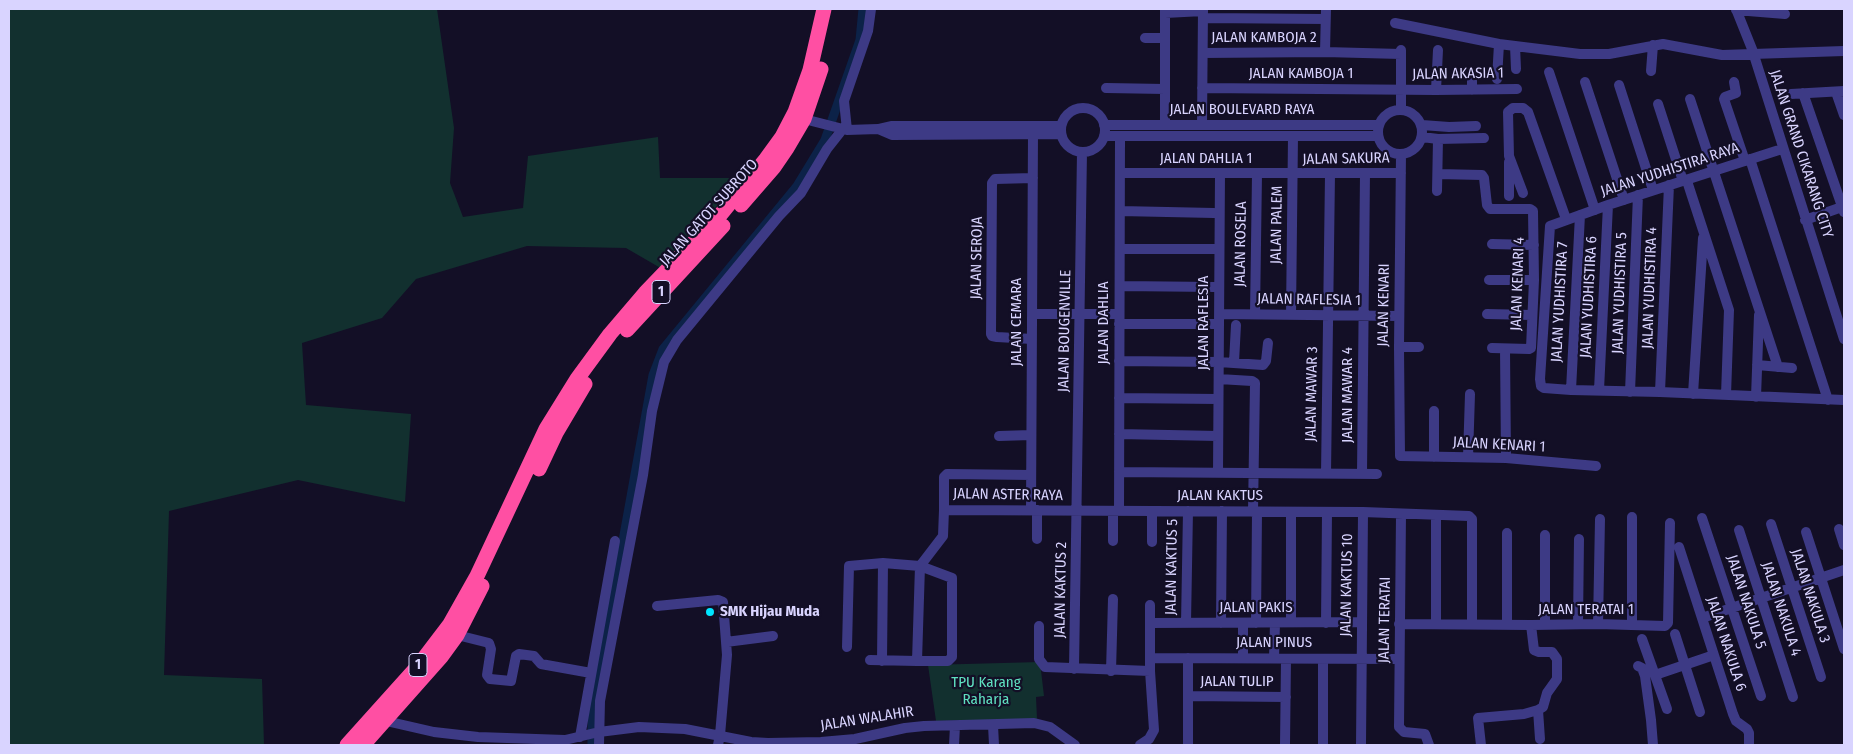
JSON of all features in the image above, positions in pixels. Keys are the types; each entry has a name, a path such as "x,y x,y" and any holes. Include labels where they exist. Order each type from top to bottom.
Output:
{"highway":[{"name":"JALAN GATOT SUBROTO","path":"481,578 546,428 577,379 610,334 645,293 721,214 782,137 795,112 810,70 824,9"},
{"name":"JALAN GATOT SUBROTO","path":"481,578 556,433 588,379 622,335 718,232 774,167 787,148 804,119 818,78 835,9"},
{"name":"1","path":"363,745 431,669 457,635 481,578"},
{"name":"1","path":"347,745 439,640 481,578"}],"street":[{"path":"588,736 600,661 644,467 652,411 664,362 677,340 779,216 801,193 827,148 842,130 844,101 868,31 871,9"},
{"path":"1736,10 1785,14"},
{"name":"JALAN GRAND CIKARANG CITY","path":"1736,10 1752,52 1844,339"},
{"path":"1166,125 1165,11 1326,14 1325,52"},
{"path":"1202,125 1203,13"},
{"path":"1395,23 1499,44 1580,54 1609,54 1653,45 1671,45 1722,55 1752,52 1844,51"},
{"path":"1145,38 1165,38"},
{"path":"1497,78 1499,44"},
{"path":"1651,71 1653,45"},
{"path":"1515,46 1516,69"},
{"path":"1436,90 1438,50"},
{"name":"JALAN KAMBOJA 2","path":"1202,53 1401,52 1400,90"},
{"path":"1550,72 1595,210"},
{"path":"1472,77 1472,90"},
{"path":"1585,82 1624,200"},
{"path":"1734,82 1736,93 1725,97 1724,100 1748,160 1828,400"},
{"path":"1619,86 1653,190"},
{"path":"1106,88 1166,89"},
{"name":"JALAN KAMBOJA 1","path":"1202,88 1400,90"},
{"name":"JALAN AKASIA 1","path":"1400,90 1518,89"},
{"path":"1400,90 1401,110"},
{"path":"1791,94 1840,91 1844,115"},
{"path":"1803,93 1843,210 1805,220"},
{"path":"1690,99 1778,367"},
{"path":"1658,104 1729,310 1726,394"},
{"path":"1082,108 1092,110 1100,116 1104,125 1104,136 1099,145 1092,150 1082,152 1072,149 1065,143 1061,130 1065,116 1073,110 1082,108"},
{"name":"JALAN YUDHISTIRA 7","path":"1523,193 1509,156 1508,112 1513,108 1523,108 1528,112 1566,219"},
{"path":"1401,110 1410,112 1417,117 1422,125 1422,137 1418,146 1410,152 1401,154 1391,152 1382,146 1379,130 1384,117 1392,111 1401,110"},
{"path":"804,119 842,130 878,129 891,126 1061,130"},
{"name":"JALAN BOULEVARD RAYA","path":"1104,125 1202,125 1379,130"},
{"path":"1422,125 1476,126"},
{"path":"878,129 892,134 1033,134 1061,130"},
{"name":"JALAN BOULEVARD RAYA","path":"1104,136 1293,136 1379,130"},
{"name":"JALAN CEMARA","path":"1033,134 1031,475 1038,539"},
{"name":"JALAN DAHLIA","path":"1113,541 1119,472 1120,136"},
{"name":"JALAN PALEM","path":"1291,315 1293,136"},
{"path":"1422,137 1438,139 1484,138"},
{"path":"1437,191 1438,139"},
{"name":"JALAN YUDHISTIRA RAYA","path":"1566,219 1669,184 1685,181 1782,149"},
{"name":"JALAN BOUGENVILLE","path":"1077,511 1082,152"},
{"name":"JALAN KENARI","path":"1400,456 1401,154"},
{"path":"1509,156 1509,196"},
{"name":"JALAN DAHLIA 1","path":"1120,173 1292,174"},
{"name":"JALAN MAWAR 4","path":"1362,474 1365,173"},
{"name":"JALAN SAKURA","path":"1292,174 1401,173"},
{"name":"JALAN RAFLESIA","path":"1218,473 1220,174"},
{"name":"JALAN ROSELA","path":"1255,314 1257,174"},
{"name":"JALAN MAWAR 3","path":"1326,474 1330,174"},
{"name":"JALAN KENARI 4","path":"1438,174 1482,175 1487,205 1490,209 1532,209 1534,214 1531,348 1529,350 1505,349 1506,458"},
{"name":"JALAN SEROJA","path":"1032,339 998,337 991,334 992,183 995,180 1033,178"},
{"name":"JALAN YUDHISTIRA 4","path":"1660,392 1669,184"},
{"name":"JALAN YUDHISTIRA 5","path":"1630,392 1638,196"},
{"name":"JALAN YUDHISTIRA 6","path":"1599,390 1608,205"},
{"path":"1120,211 1214,213"},
{"name":"JALAN YUDHISTIRA 7","path":"1571,390 1580,215"},
{"path":"1566,219 1549,227 1540,379 1541,386 1544,388 1844,400"},
{"path":"1693,394 1703,231"},
{"path":"1492,244 1534,245"},
{"path":"1120,249 1215,249"},
{"path":"1489,280 1534,280"},
{"path":"1120,286 1215,287"},
{"path":"1756,397 1759,308"},
{"name":"JALAN RAFLESIA 1","path":"1032,314 1080,314 1120,319 1219,319 1255,314 1399,316"},
{"path":"1487,314 1532,315"},
{"path":"1234,362 1236,325"},
{"path":"1119,361 1264,364 1268,343"},
{"path":"1399,347 1419,348"},
{"path":"1492,348 1505,349"},
{"path":"1757,365 1792,368"},
{"path":"1219,379 1252,381 1255,383 1256,623"},
{"path":"1468,457 1470,394"},
{"path":"1119,398 1218,399"},
{"path":"1434,412 1434,457"},
{"path":"1119,434 1218,436"},
{"path":"1000,436 1031,435"},
{"name":"JALAN KENARI 1","path":"1400,456 1506,458 1596,466"},
{"path":"1119,472 1377,474"},
{"path":"944,510 944,477 947,474 1031,475"},
{"name":"JALAN ASTER RAYA","path":"920,566 943,536 944,510 1077,511"},
{"name":"JALAN KAKTUS","path":"1077,511 1363,512 1469,516 1472,519 1472,624"},
{"name":"JALAN KAKTUS 2","path":"1074,669 1077,511"},
{"path":"1152,511 1152,542"},
{"name":"JALAN KAKTUS 5","path":"1186,623 1188,511"},
{"path":"1222,511 1222,623"},
{"path":"1291,512 1291,622"},
{"path":"1326,622 1327,512"},
{"name":"JALAN KAKTUS 10","path":"1360,745 1363,512"},
{"name":"JALAN TERATAI","path":"1401,514 1399,727 1404,732 1425,734 1429,745"},
{"path":"1436,516 1436,624"},
{"path":"1632,517 1632,625"},
{"name":"JALAN NAKULA 5","path":"1702,518 1761,696"},
{"path":"1598,624 1600,519"},
{"name":"JALAN TERATAI 1","path":"1399,624 1665,626 1668,623 1670,523"},
{"name":"JALAN NAKULA 3","path":"1770,524 1821,677"},
{"path":"1839,529 1844,545"},
{"name":"JALAN NAKULA 4","path":"1740,530 1793,697"},
{"path":"1806,532 1844,649"},
{"path":"1507,533 1507,624"},
{"path":"1545,535 1545,624"},
{"path":"1578,624 1579,539"},
{"path":"588,736 593,700 591,673 600,661 615,540"},
{"name":"JALAN NAKULA 6","path":"1679,547 1733,714 1736,721 1747,729 1749,745"},
{"path":"882,661 883,563"},
{"path":"847,647 848,568 850,565 883,563 920,566 952,578 952,657 948,661 870,660"},
{"path":"917,661 920,566"},
{"path":"1702,618 1844,570"},
{"path":"1111,671 1113,599"},
{"path":"658,606 722,601 725,608 727,655 719,740"},
{"path":"1146,743 1154,730 1150,671 1150,605"},
{"path":"1274,658 1275,622"},
{"name":"JALAN PAKIS","path":"1150,623 1362,622"},
{"path":"1242,658 1243,623"},
{"path":"1480,745 1478,718 1524,714 1538,710 1543,707 1546,693 1557,679 1555,656 1552,652 1534,650 1531,625"},
{"path":"1039,626 1039,659 1045,667 1150,671"},
{"path":"1674,634 1700,712"},
{"path":"457,635 489,643 491,649 487,675 490,679 511,681 516,656 519,654 534,656 541,664 591,673"},
{"path":"726,642 773,636"},
{"path":"1642,639 1667,709"},
{"path":"1655,675 1714,655"},
{"name":"JALAN PINUS","path":"1150,658 1399,659"},
{"path":"1188,658 1188,745"},
{"path":"1285,745 1286,658"},
{"path":"1323,659 1323,745"},
{"path":"1638,666 1642,668 1645,676 1651,720 1652,745"},
{"name":"JALAN TULIP","path":"1189,696 1286,697"},
{"path":"1538,710 1540,739"},
{"name":"JALAN WALAHIR","path":"386,721 478,741 565,740 639,727 685,729 719,740 768,744 821,744 905,728 1042,724 1050,727 1075,745"},
{"path":"993,725 994,745"},
{"path":"954,745 955,726"},
{"path":"588,736 599,745"}],"green space":[{"path":"9,9 437,9 454,128 450,183 463,217 523,208 528,156 658,137 660,178 740,178 664,270 626,248 527,246 416,279 382,318 302,343 306,405 411,414 405,502 298,480 169,511 164,675 262,679 264,745 9,745"},
{"name":"TPU Karang Raharja","path":"1040,662 1044,696 1036,697 1037,719 936,721 928,665"}],"waterway":[{"path":"592,745 592,718 597,684 653,375 663,349 797,186 825,140 860,40 863,9"}],"place":[{"name":"SMK Hijau Muda","path":"710,612"}]}
